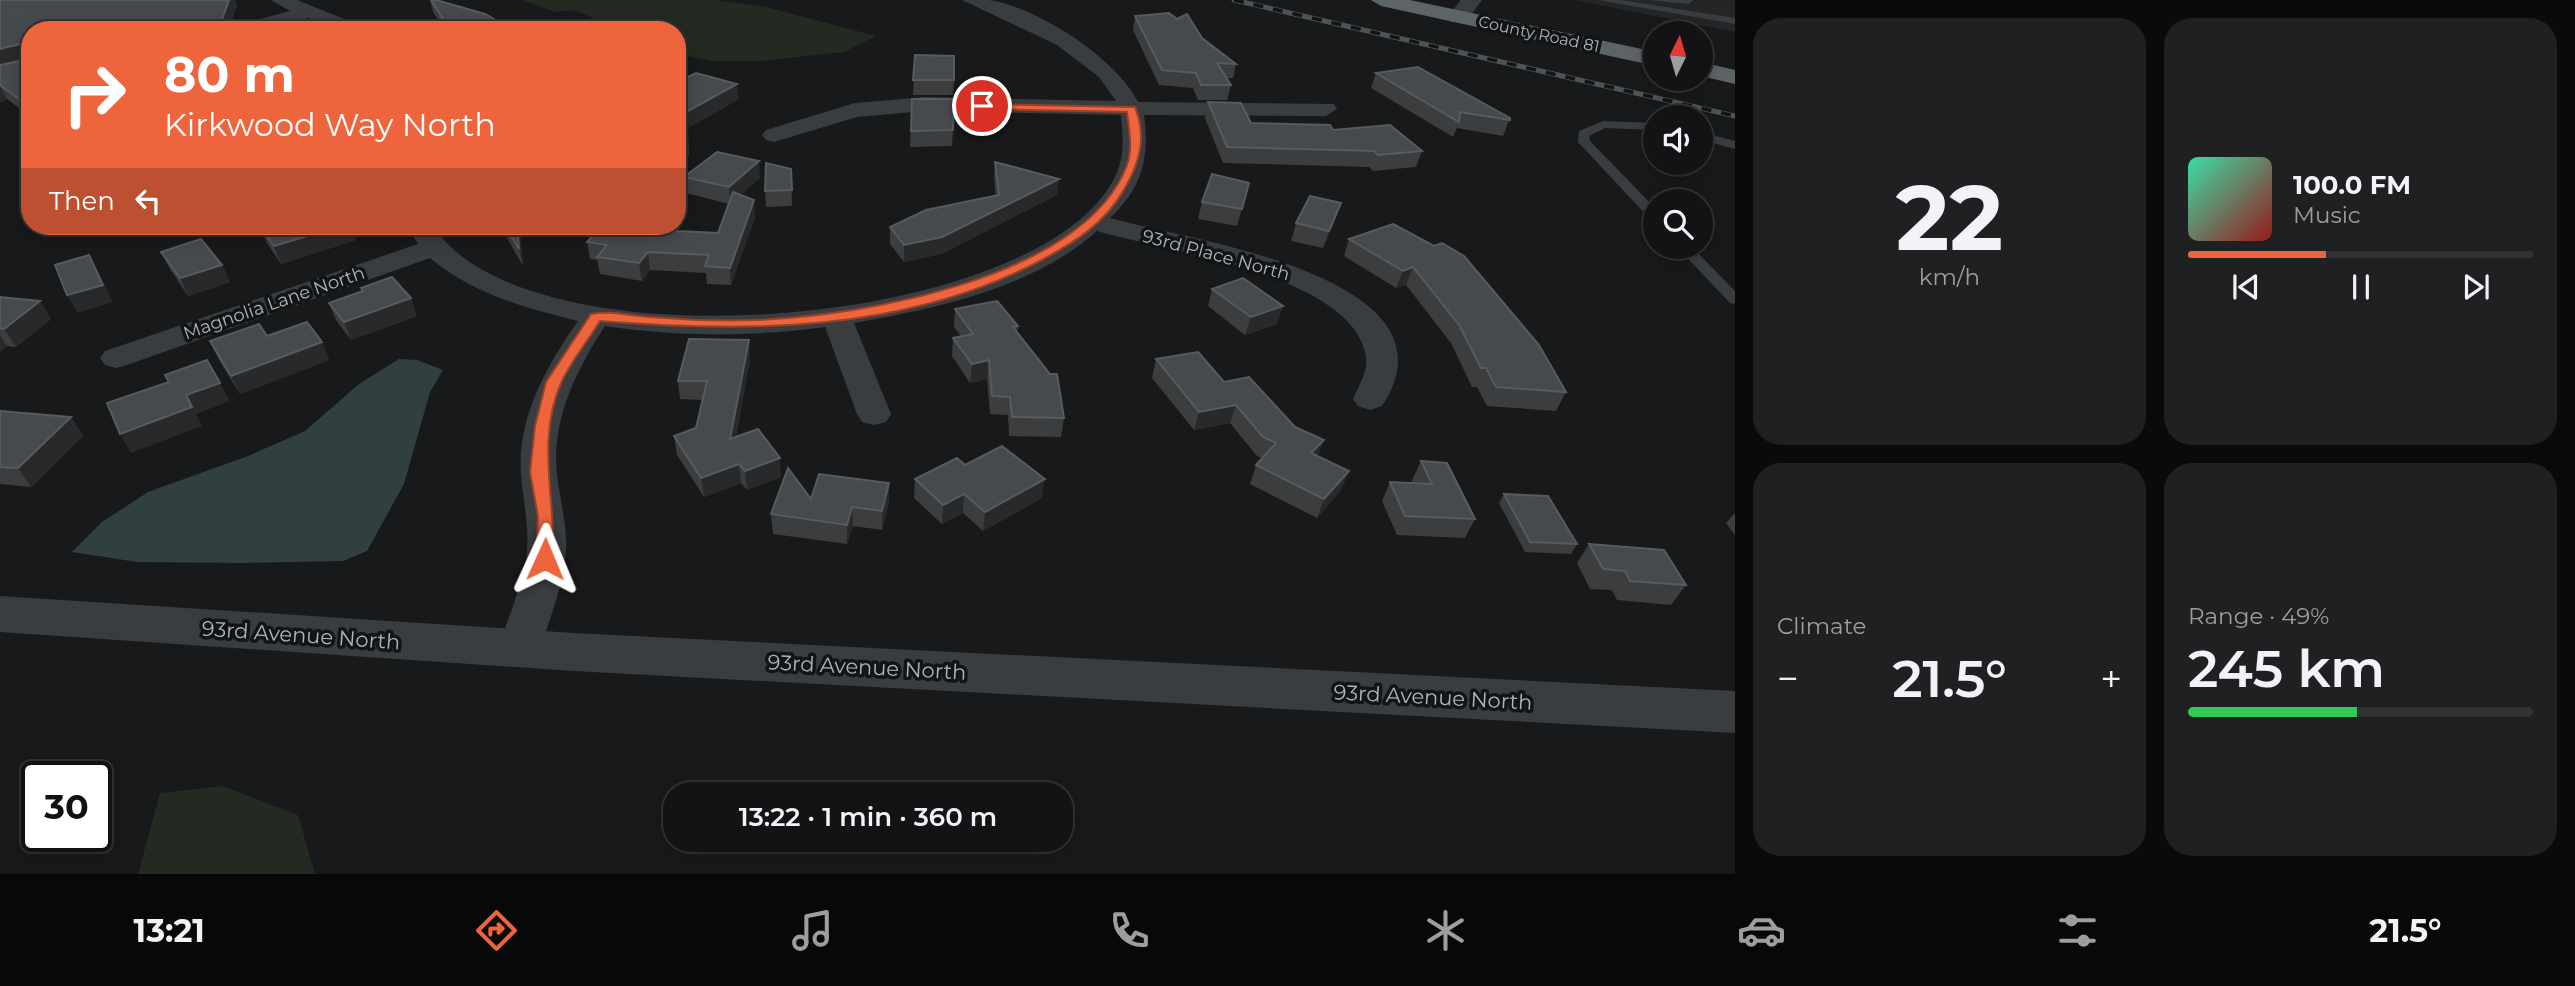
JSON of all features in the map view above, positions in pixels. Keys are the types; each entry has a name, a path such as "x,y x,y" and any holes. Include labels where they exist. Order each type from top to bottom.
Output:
{"highway":[{"name":"County Road 81","path":"1381,0 1437,3 1643,43"},
{"name":"County Road 81","path":"1466,8 1643,56"},
{"path":"1713,58 1735,63"},
{"path":"1713,72 1735,77"}],"street":[{"path":"280,0 332,21"},
{"path":"426,237 470,273 506,292 596,317 742,324 837,318 960,290 1015,268 1062,244 1094,222 1115,198 1133,164 1136,141 1131,109 1111,79 1095,63 1067,43 1034,24 971,0"},
{"path":"275,21 308,12"},
{"path":"774,135 855,110 890,106 1326,109"},
{"name":"93rd Place North","path":"1094,222 1148,238 1258,263 1294,274 1329,291 1356,310 1375,333 1382,356 1382,370 1370,399"},
{"name":"Magnolia Lane North","path":"116,358 426,237"},
{"path":"519,648 536,598 545,559 546,517 538,472 543,426 554,382 596,317"},
{"path":"837,318 874,414"},
{"name":"93rd Avenue North","path":"0,614 519,648 1735,712"}],"lane":[{"path":"1603,0 1724,13 1735,20"},
{"path":"1643,126 1603,124 1583,134 1584,142 1643,203"},
{"path":"1713,139 1735,145"},
{"path":"1696,259 1735,300"}],"shaded area":[{"path":"523,0 716,0 766,7 876,36 844,52 761,61 712,61 686,56 686,21 593,21 591,17 573,10 555,12"},
{"path":"1574,0 1735,0 1735,32 1713,28 1713,21 1680,21"},
{"path":"399,359 417,360 443,370 430,392 404,484 367,551 343,561 243,563 137,562 72,552 102,522 148,492 248,456 305,431 359,384"},
{"path":"223,786 298,815 315,874 138,874 160,793"}],"building":[{"path":"0,0 229,0 221,21 21,21 21,44 0,49"},
{"path":"431,0 485,14 497,21 444,21"},
{"path":"1169,13 1177,19 1187,14 1202,38 1236,64 1217,63 1231,85 1201,85 1196,73 1162,70 1135,16"},
{"path":"915,55 954,56 954,80 913,80"},
{"path":"21,61 21,100 0,85 0,65"},
{"path":"1418,67 1510,120 1460,112 1459,122 1376,73"},
{"path":"696,73 737,84 686,112 686,78"},
{"path":"912,99 954,99 953,130 911,131"},
{"path":"1208,102 1241,103 1251,123 1330,125 1333,130 1390,125 1422,151 1378,155 1374,151 1227,147"},
{"path":"717,152 759,161 729,187 686,175"},
{"path":"995,162 1059,179 942,237 904,245 890,227 926,210 999,195"},
{"path":"766,163 791,169 792,190 765,191"},
{"path":"1212,174 1249,183 1242,209 1202,202"},
{"path":"733,192 754,200 730,268 705,266 709,255 648,252 639,263 597,257 607,245 587,242 593,235 686,235 686,231 718,233"},
{"path":"1310,196 1341,203 1329,231 1296,223"},
{"path":"1393,224 1434,246 1442,243 1464,256 1539,345 1566,392 1496,387 1486,368 1481,368 1459,325 1413,267 1403,271 1349,239"},
{"path":"266,235 311,235 274,246"},
{"path":"510,235 518,235 519,249"},
{"path":"201,239 222,265 180,278 161,252"},
{"path":"89,255 103,285 67,295 55,265"},
{"path":"392,277 411,298 344,322 329,303 363,291 361,288"},
{"path":"1243,278 1283,306 1251,317 1212,289"},
{"path":"0,297 40,301 4,329 0,328"},
{"path":"997,301 1018,326 1013,327 1050,374 1057,374 1064,418 1012,417 1010,397 992,396 989,360 972,364 953,338 973,334 955,309"},
{"path":"307,322 322,342 231,376 210,341 259,324 267,336"},
{"path":"689,339 749,340 730,439 758,429 780,458 745,471 739,464 701,478 674,436 696,428 707,381 678,381"},
{"path":"1198,352 1224,382 1249,377 1295,427 1324,440 1311,453 1349,471 1324,499 1256,465 1276,443 1263,437 1236,405 1199,412 1156,359"},
{"path":"207,360 220,383 186,395 192,407 120,434 107,403 169,382 165,375"},
{"path":"0,411 71,417 18,468 0,467"},
{"path":"1002,446 1045,479 985,512 964,494 943,505 915,479 957,458 965,465"},
{"path":"1421,461 1447,463 1475,519 1405,516 1390,482 1432,484"},
{"path":"788,468 811,499 819,474 889,483 882,511 852,507 847,525 771,514"},
{"path":"1504,494 1548,496 1577,544 1530,542"},
{"path":"1589,544 1664,550 1686,585 1630,581 1625,571 1603,569"}],"railway":[{"path":"1234,0 1735,116"}],"route":[{"path":"545,559 546,517 538,472 543,426 554,382 596,317 679,323 755,324 837,318 898,306 960,290 1015,268 1062,244 1094,222 1110,205 1133,164 1136,141 1131,109 982,106"}]}
